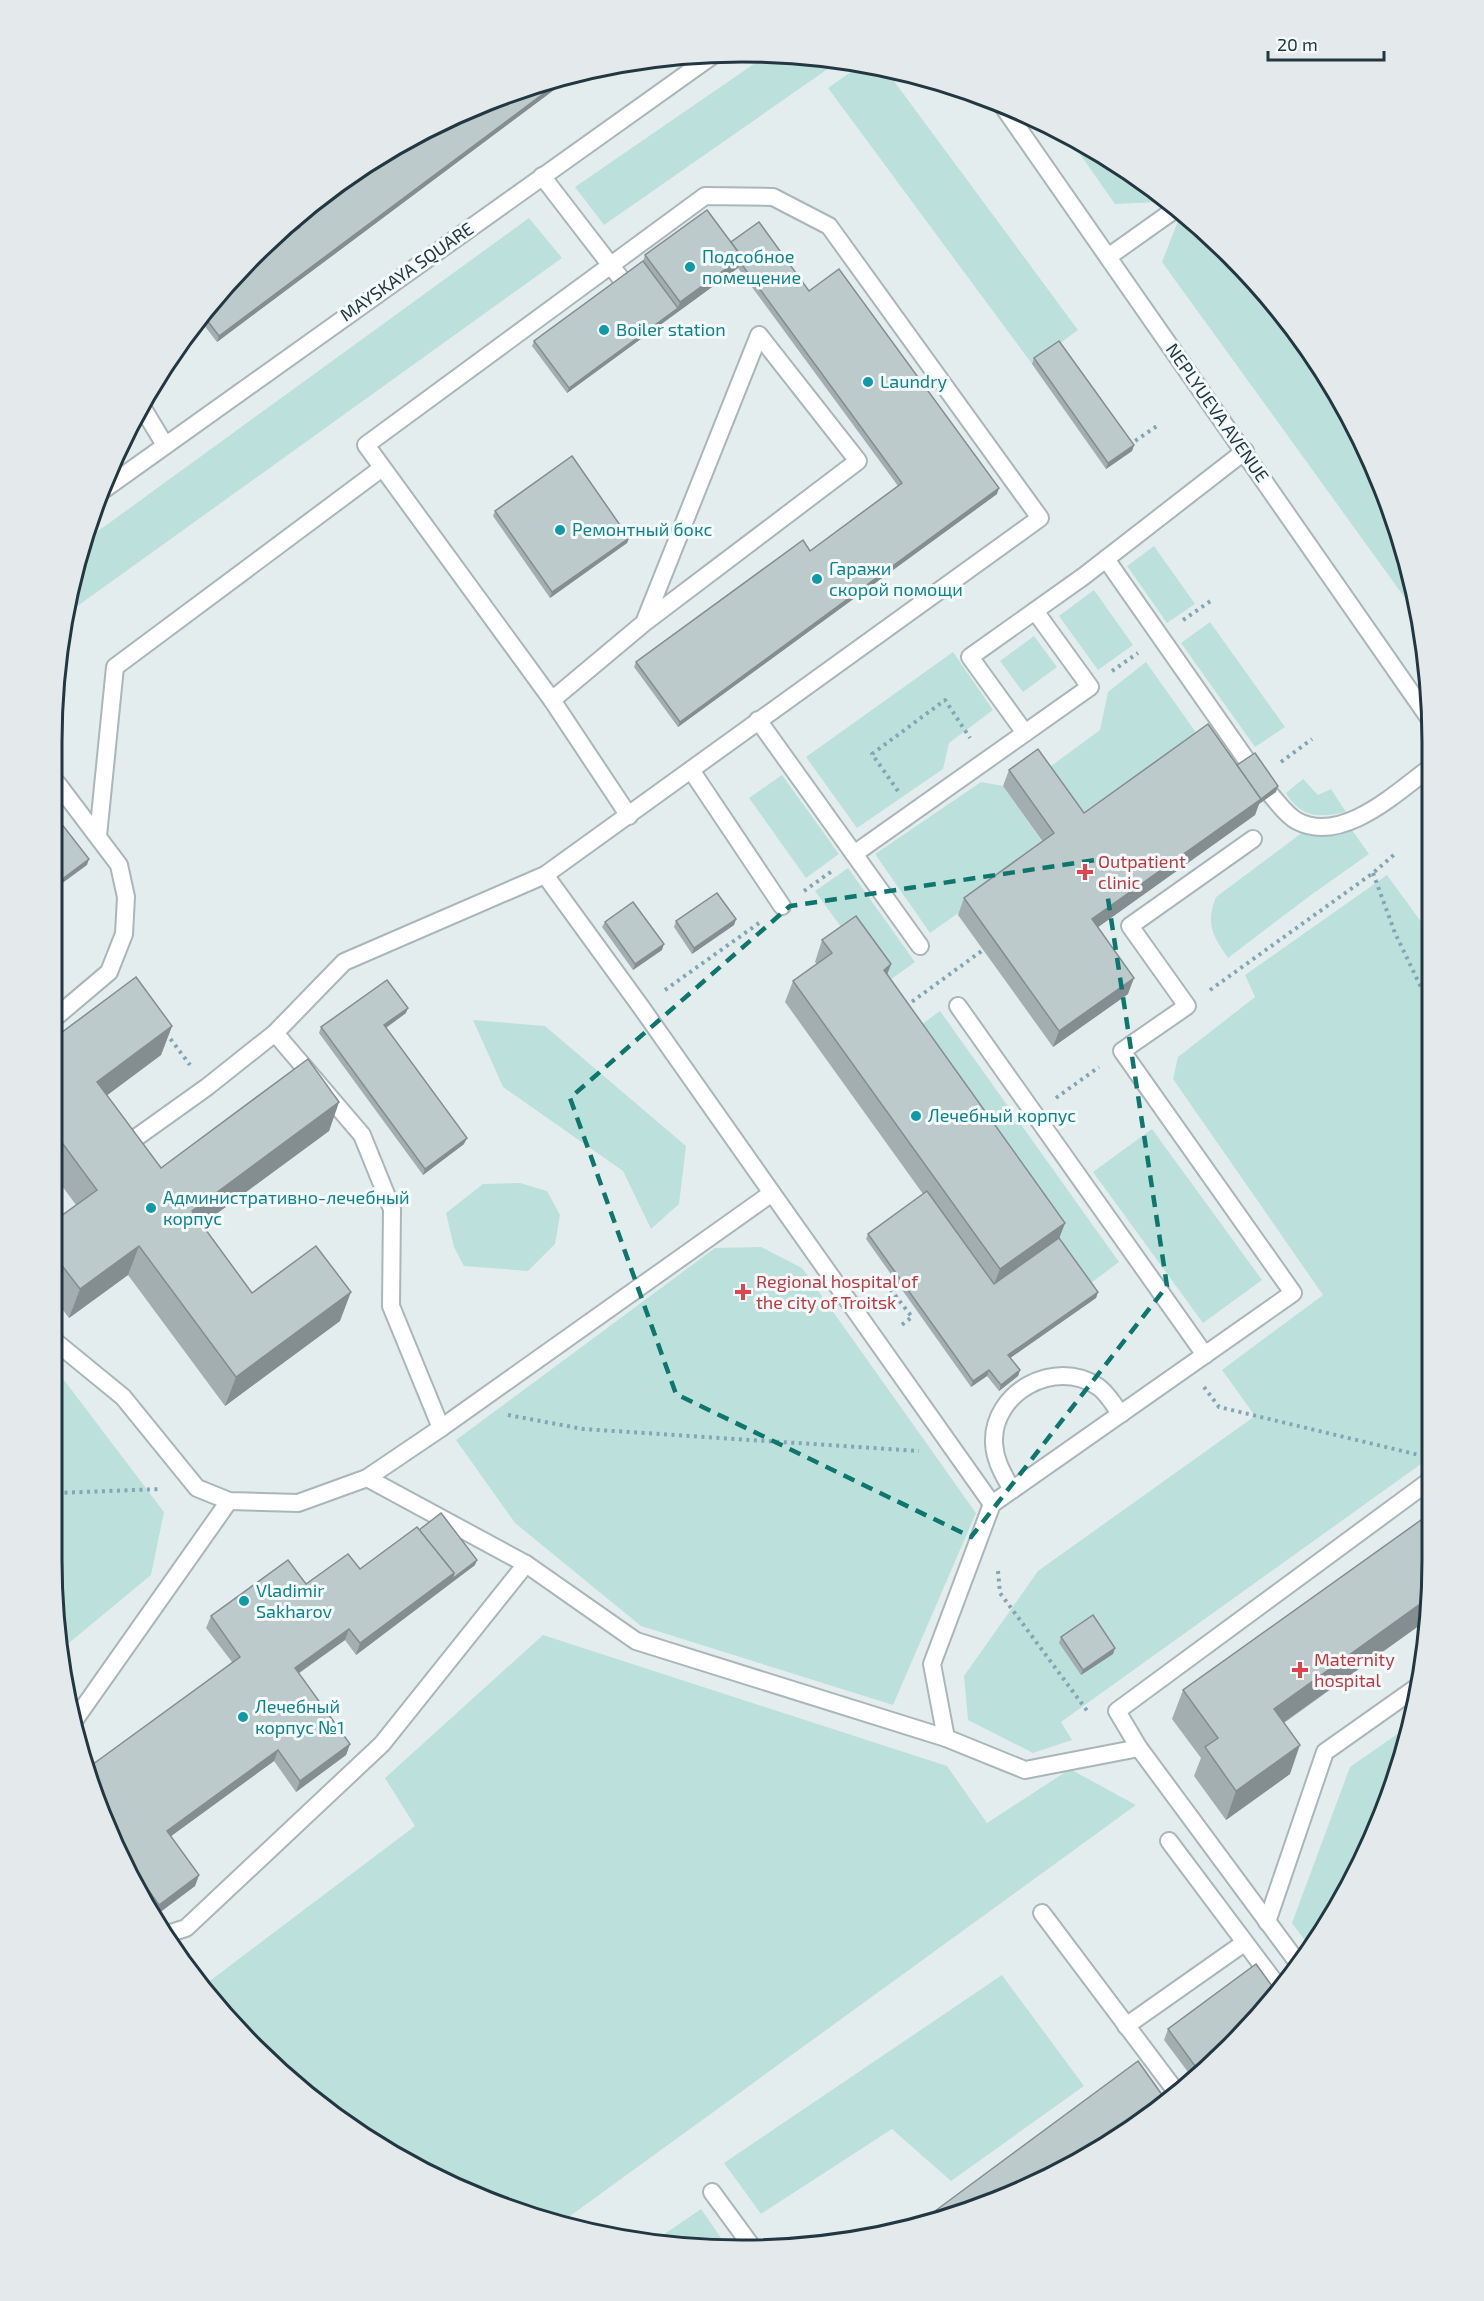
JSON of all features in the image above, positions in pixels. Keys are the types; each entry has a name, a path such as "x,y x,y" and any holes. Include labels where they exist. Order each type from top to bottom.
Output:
{"street":[{"name":"MAYSKAYA SQUARE","path":"113,483 702,63"},
{"name":"NEPLYUEVA AVENUE","path":"1010,117 1421,707"},
{"path":"542,176 622,280"},
{"path":"129,1142 207,1087 275,1033 344,962 545,875 629,816 758,720 1040,518 830,226 773,197 705,196 366,445 552,700 629,816"},
{"path":"1108,257 1170,213"},
{"path":"552,700 644,623 858,461 759,335 644,623"},
{"path":"146,414 165,445"},
{"path":"1025,733 970,657 1106,559 1245,451"},
{"path":"98,836 115,667 382,468"},
{"path":"1106,559 1283,809 1297,821 1314,826 1332,826 1366,814 1422,774"},
{"path":"854,854 1090,687 1035,611"},
{"path":"758,720 920,946"},
{"path":"691,770 782,906"},
{"path":"62,789 119,865 126,897 124,934 109,972 62,1012"},
{"path":"946,1738 932,1664 992,1504 1293,1293 1122,1052 1187,1006 1130,926 1253,839"},
{"path":"545,875 641,1006 992,1504"},
{"path":"958,1006 1205,1355"},
{"path":"275,1033 362,1135 392,1209 391,1306 441,1428"},
{"path":"62,1347 123,1397 197,1488 229,1501 298,1503 367,1478 772,1193"},
{"path":"1012,1490 996,1461 994,1441 997,1421 1007,1402 1022,1388 1040,1379 1060,1375 1080,1378 1099,1386 1121,1414"},
{"path":"367,1478 526,1564 636,1641 946,1738 1025,1770 1139,1748"},
{"path":"1293,1957 1139,1748 1117,1711 1422,1486"},
{"path":"80,1713 229,1501"},
{"path":"173,1932 186,1928 382,1744 526,1564"},
{"path":"1267,1922 1325,1752 1409,1693"},
{"path":"1169,1841 1275,1982"},
{"path":"1042,1913 1173,2086"},
{"path":"1126,2026 1244,1943"},
{"path":"712,2192 747,2240"}],"path":[{"path":"1128,446 1157,426"},
{"path":"914,812 872,754 945,700 986,760"},
{"path":"1187,1006 1373,873 1396,853"},
{"path":"641,1006 854,854"},
{"path":"1373,873 1395,933 1422,989"},
{"path":"902,1008 983,950"},
{"path":"165,1032 207,1087"},
{"path":"1034,1114 1122,1052"},
{"path":"878,1343 912,1317 891,1290 898,1285"},
{"path":"1188,1367 1219,1407 1422,1456"},
{"path":"470,1407 583,1428 955,1453"},
{"path":"62,1493 197,1488"},
{"path":"1000,1593 1092,1718"}],"highlighted area":[{"path":"1102,859 1167,1286 971,1537 676,1394 570,1098 790,906"}],"green space":[{"path":"756,62 831,67 604,225 575,187"},
{"path":"852,71 892,79 1078,330 1032,364 828,88"},
{"path":"1077,150 1120,176 1156,202 1115,204"},
{"path":"529,218 562,258 75,608 95,533"},
{"path":"1178,221 1191,230 1254,293 1308,364 1331,402 1371,482 1386,523 1407,601 1162,262"},
{"path":"1154,546 1195,604 1167,623 1127,566"},
{"path":"1094,590 1133,645 1098,670 1059,616"},
{"path":"1210,622 1285,727 1255,747 1181,643"},
{"path":"1034,636 1057,667 1023,692 1000,661"},
{"path":"953,652 993,710 949,743 943,769 857,828 806,757"},
{"path":"1146,662 1202,741 1078,829 1039,775 1100,730 1108,692"},
{"path":"782,775 839,854 806,878 749,798"},
{"path":"1303,779 1318,795 1331,789 1346,812 1319,815 1304,812 1286,793"},
{"path":"981,782 1003,786 1048,850 930,933 875,854"},
{"path":"1352,830 1369,854 1228,958 1212,929 1211,915 1216,897 1303,832 1328,836 1340,835"},
{"path":"848,868 915,962 883,985 815,891"},
{"path":"1387,875 1422,923 1422,1463 1061,1722 1072,1740 1033,1753 968,1720 964,1676 1038,1571 1255,1416 1222,1370 1323,1295 1173,1079 1178,1057 1255,997 1245,975"},
{"path":"940,1011 1119,1262 1087,1286 907,1035"},
{"path":"473,1020 545,1026 686,1146 679,1204 651,1229 623,1171 503,1087"},
{"path":"1152,1129 1262,1280 1203,1323 1093,1172"},
{"path":"520,1183 547,1191 560,1215 555,1244 528,1271 464,1266 454,1247 446,1213 483,1184"},
{"path":"761,1247 802,1268 976,1513 893,1705 641,1626 515,1523 456,1440 715,1248"},
{"path":"62,1379 164,1512 151,1575 67,1645 62,1559"},
{"path":"543,1635 947,1766 987,1823 1070,1769 1136,1805 569,2217 482,2188 441,2169 364,2125 293,2071 230,2008 209,1982 415,1826 385,1778"},
{"path":"1400,1732 1371,1819 1331,1899 1305,1941 1292,1923 1350,1767"},
{"path":"1002,1975 1084,2086 951,2181 892,2129 761,2214 724,2163"},
{"path":"701,2209 722,2239 697,2238 663,2235"}],"building":[{"path":"547,91 219,336 208,321 230,293 283,240 300,227 299,225 357,182 402,153 441,132 482,113"},
{"name":"Подсобное помещение","path":"707,210 742,257 680,302 645,255"},
{"path":"759,222 809,291 839,269 999,488 680,722 636,662 803,540 810,551 902,483 740,262 742,257 731,242"},
{"name":"Boiler station","path":"643,261 678,308 569,388 534,341"},
{"path":"1059,341 1134,445 1108,463 1034,358"},
{"name":"Ремонтный бокс","path":"572,456 629,538 552,592 495,511"},
{"path":"1208,724 1261,799 1092,919 1134,978 1059,1031 964,898 1054,833 1009,770 1038,749 1084,813"},
{"path":"1255,753 1278,786 1261,799 1237,765"},
{"path":"62,824 89,859 62,879"},
{"path":"717,893 736,919 694,948 676,921"},
{"path":"633,902 664,944 635,964 605,922"},
{"name":"Лечебный корпус","path":"856,916 891,964 884,970 1065,1223 1000,1269 793,981 832,953 822,940"},
{"name":"Административно-лечебный корпус","path":"136,977 172,1026 97,1082 161,1168 308,1059 339,1102 192,1211 252,1293 316,1246 351,1292 236,1377 139,1246 80,1289 62,1266 62,1215 97,1190 62,1143 62,1032"},
{"path":"387,980 408,1008 384,1025 467,1138 425,1169 321,1027"},
{"path":"927,1191 994,1284 1059,1238 1098,1292 1008,1355 1020,1370 1001,1385 989,1370 973,1381 868,1234"},
{"path":"441,1513 477,1560 452,1579 454,1573 419,1530"},
{"name":"Maternity hospital","path":"1422,1519 1421,1603 1274,1709 1300,1745 1236,1791 1205,1747 1218,1738 1183,1690"},
{"name":"Лечебный корпус №1","path":"417,1527 454,1573 360,1643 349,1629 295,1668 350,1744 300,1781 278,1750 167,1831 199,1875 159,1905 132,1860 113,1819 94,1764 240,1657 211,1616 288,1560 306,1584 348,1554 360,1569"},
{"path":"1093,1615 1115,1648 1083,1670 1061,1637"},
{"path":"1256,1964 1272,1986 1254,2008 1196,2067 1168,2029"},
{"path":"1138,2061 1162,2094 1120,2125 1043,2169 1002,2188 935,2211"}],"place":[{"name":"Подсобное помещение","path":"690,267"},
{"name":"Boiler station","path":"604,330"},
{"name":"Laundry","path":"868,382"},
{"name":"Ремонтный бокс","path":"560,530"},
{"name":"Гаражи скорой помощи","path":"817,579"},
{"name":"Outpatient clinic","path":"1085,872"},
{"name":"Лечебный корпус","path":"916,1116"},
{"name":"Административно-лечебный корпус","path":"151,1208"},
{"name":"Regional hospital of the city of Troitsk","path":"743,1292"},
{"name":"Vladimir Sakharov","path":"244,1601"},
{"name":"Maternity hospital","path":"1300,1670"},
{"name":"Лечебный корпус №1","path":"243,1717"}]}
